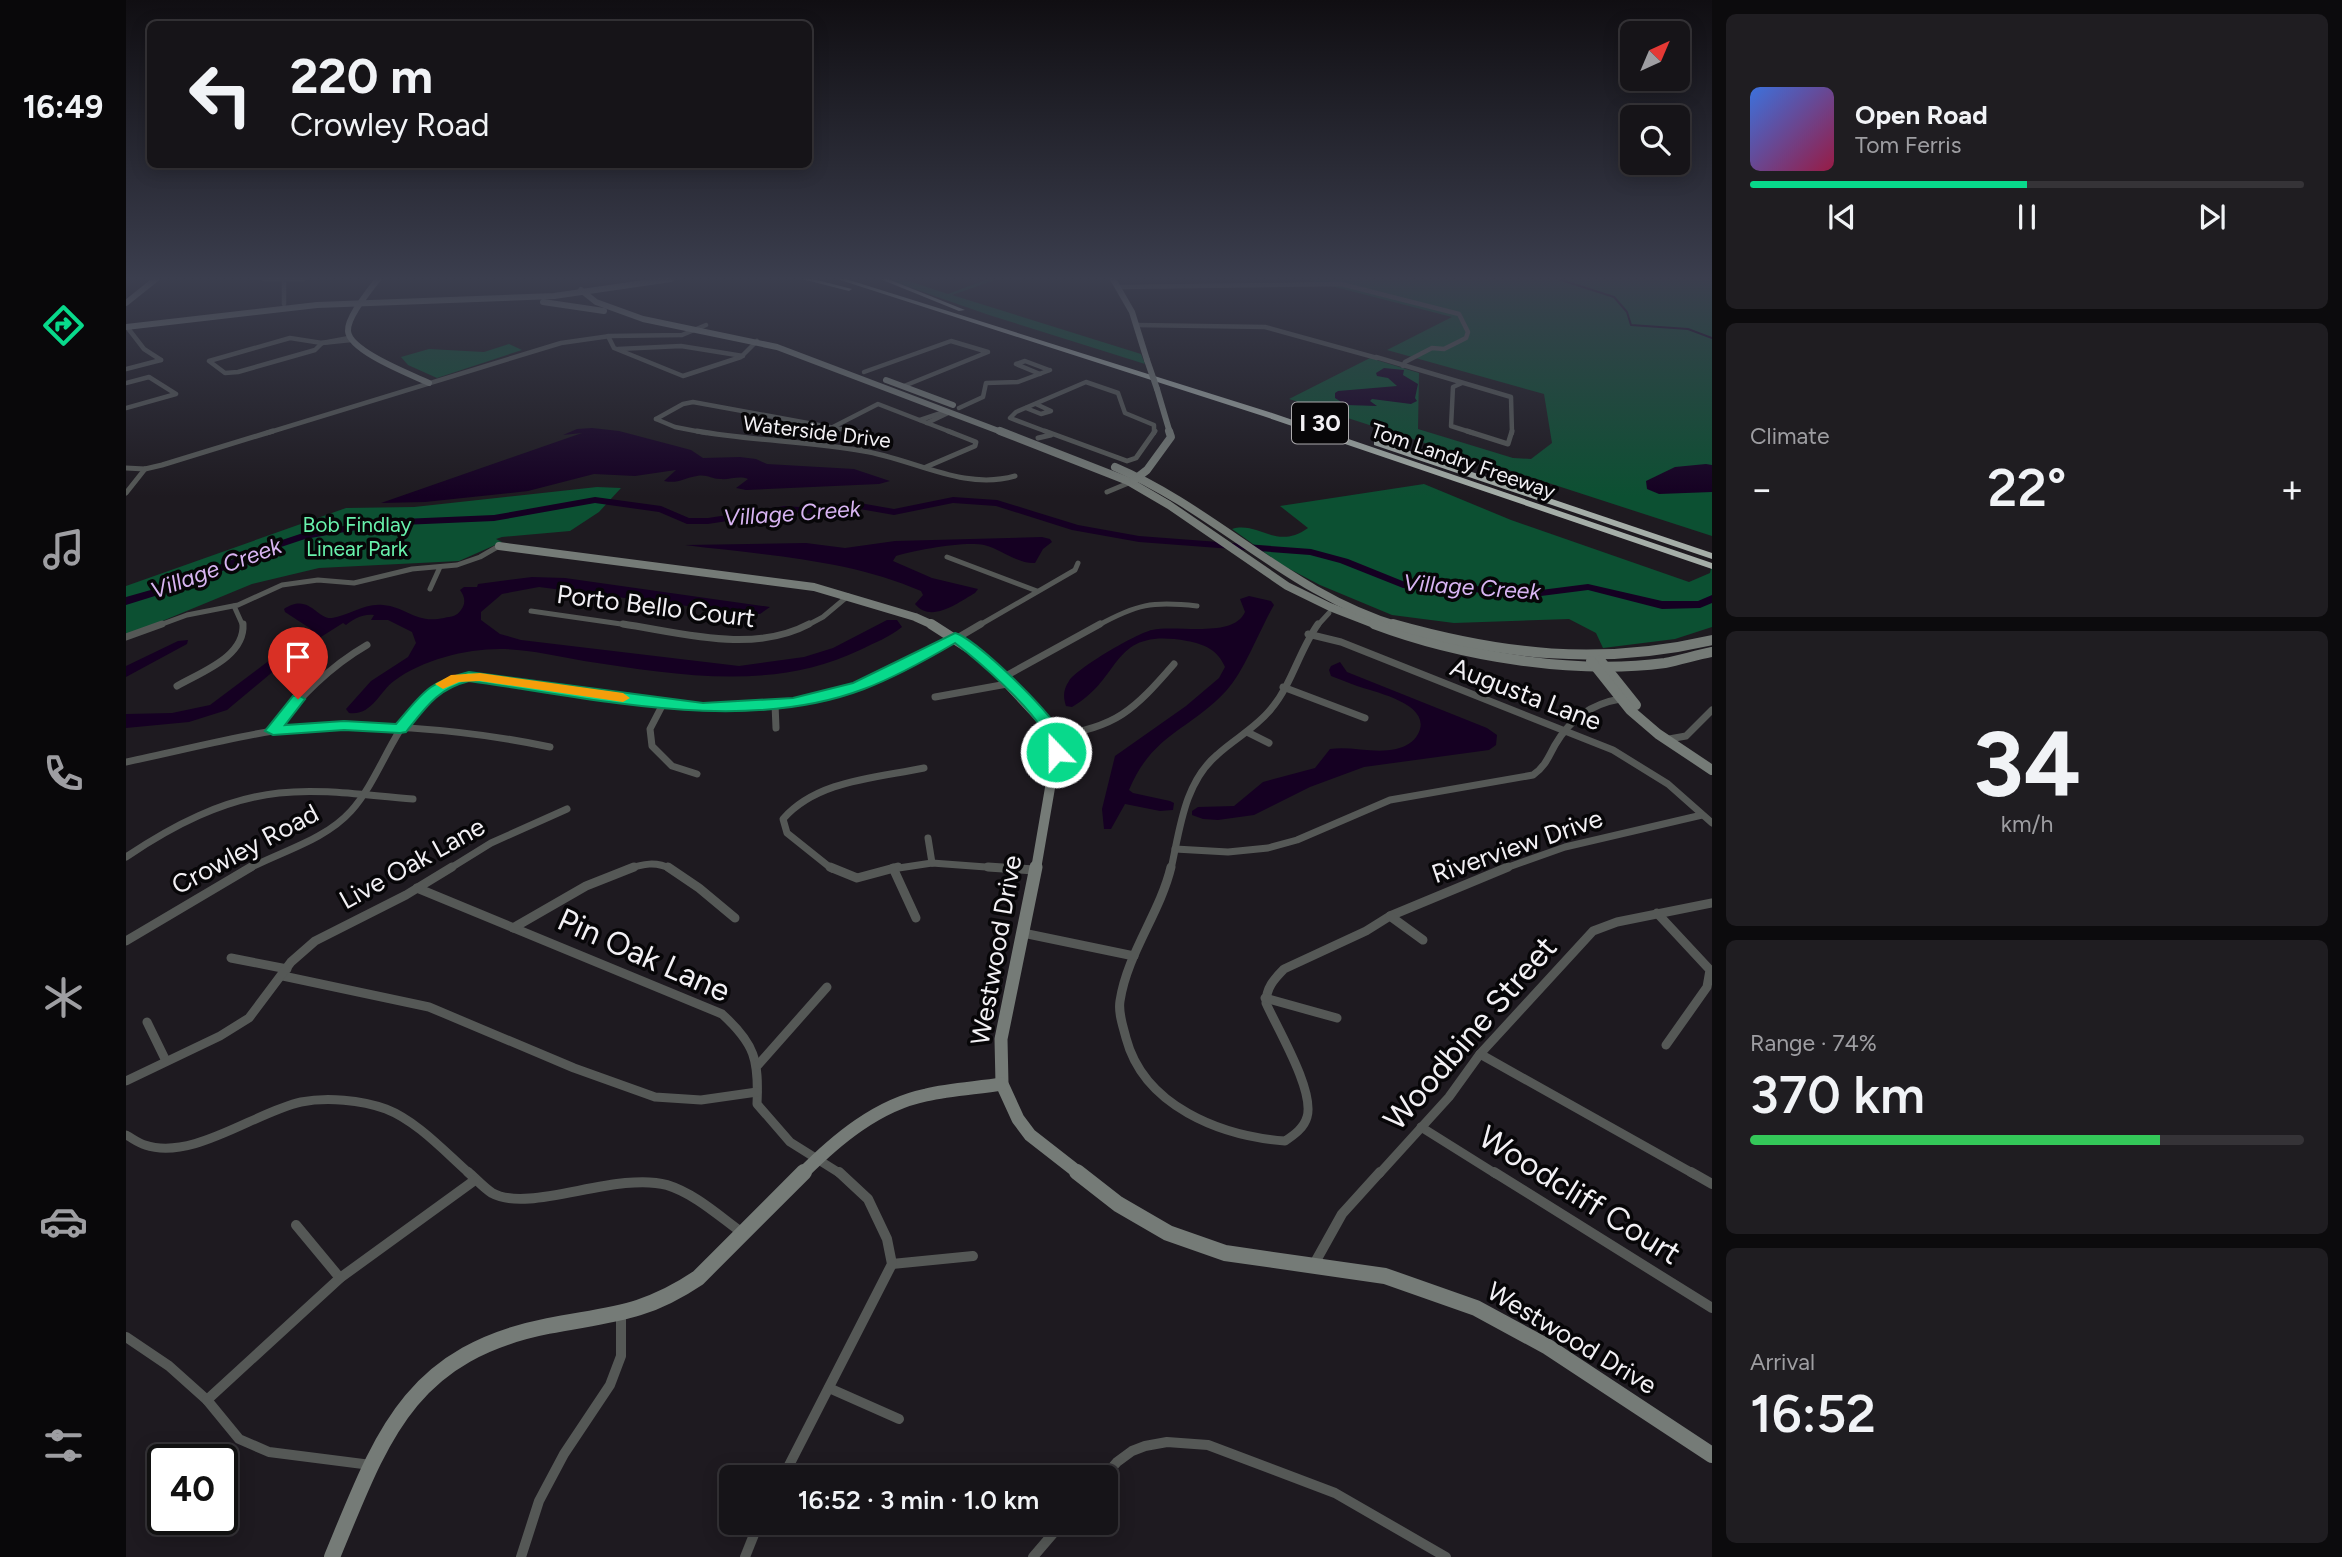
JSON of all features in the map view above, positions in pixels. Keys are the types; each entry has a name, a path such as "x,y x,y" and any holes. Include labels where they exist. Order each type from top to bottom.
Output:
{"highway":[{"name":"Tom Landry Freeway","path":"1069,352 1661,543 1712,556"},
{"name":"Tom Landry Freeway","path":"1091,352 1322,424 1661,543 1712,566"}],"main road":[{"path":"366,352 429,383"},
{"path":"787,352 1157,486"},
{"path":"806,352 959,408 1040,433 1132,478 1289,587 1324,604 1409,636 1510,657 1665,662 1712,652"},
{"path":"1132,478 1148,468 1171,437 1145,352"},
{"path":"856,376 864,372"},
{"path":"948,411 959,408"},
{"path":"1148,468 1149,477 1157,486 1268,563 1319,593 1363,613 1407,627 1496,648 1596,661 1670,651 1712,640"},
{"path":"499,546 789,582 849,595 915,617 955,637 984,658 1038,715 1054,736"},
{"path":"1596,661 1619,699 1647,725 1712,771"},
{"path":"1596,661 1629,699 1666,732 1669,739"},
{"name":"Westwood Drive","path":"1054,736 1056,752 1001,1039 1002,1084 1018,1119 1031,1136 1084,1180 1168,1233 1225,1253 1385,1276 1476,1308 1548,1347 1712,1455"},
{"path":"332,1557 386,1434 402,1410 425,1386 473,1351 509,1335 545,1326 621,1314 680,1291 698,1278 818,1158 856,1126 893,1106 924,1095 1002,1084"}],"street":[{"path":"126,369 161,360 148,352"},
{"path":"242,352 209,361 225,373 232,373 311,352"},
{"path":"126,468 145,469 533,352"},
{"path":"624,352 683,376 743,356 747,352"},
{"path":"718,352 743,356"},
{"path":"864,372 921,352"},
{"path":"904,386 987,352"},
{"path":"1353,352 1511,397 1512,435 1508,444 1451,426 1453,387 1462,383"},
{"path":"1403,366 1405,362 1425,352"},
{"path":"959,408 983,397 986,383 1018,382 1040,374 1050,370 1025,361 1016,364 1040,374"},
{"path":"126,383 149,377 176,394 126,408"},
{"path":"1155,427 1144,449 1136,458 1127,461 1040,433 1010,418 1025,408 1087,382 1118,393 1125,413 1155,427 1170,427"},
{"name":"Waterside Drive","path":"834,427 693,402 683,404 656,419 711,435 860,450 926,467 940,474 1003,481 1015,476"},
{"path":"1025,408 1041,414 1051,411 1035,404"},
{"path":"834,427 874,405 881,405 976,442 975,446 926,467"},
{"path":"920,420 948,411"},
{"path":"927,423 948,414 948,411"},
{"path":"834,427 868,435 860,450"},
{"path":"126,493 145,469"},
{"path":"126,637 187,615 234,606 290,583 318,580 350,583 412,569 470,562 499,546"},
{"path":"947,557 1037,591"},
{"name":"Crowley Road","path":"126,941 208,889 317,837 337,824 363,796 400,729 433,691 445,682 469,676 703,708 793,703 858,686 916,660 1075,570 1077,563"},
{"path":"430,589 440,566"},
{"name":"Porto Bello Court","path":"531,611 720,638 759,639 804,627 823,617 849,595"},
{"path":"935,697 1004,681 1128,609 1161,602 1197,606"},
{"path":"177,686 238,649 244,632 234,606"},
{"path":"1265,998 1308,1108 1304,1125 1294,1135 1285,1141 1271,1141 1229,1129 1182,1108 1155,1091 1144,1080 1128,1044 1120,1012 1134,956 1167,884 1188,797 1199,774 1217,754 1247,732 1274,706 1308,635 1329,613"},
{"name":"Augusta Lane","path":"1308,635 1341,642 1613,750 1668,784 1712,823"},
{"path":"273,731 298,699 332,667 367,645"},
{"path":"1054,736 1095,730 1121,719 1137,706 1174,664"},
{"path":"1283,687 1365,718"},
{"path":"1175,849 1218,853 1254,851 1282,844 1406,796 1533,775 1545,767 1563,731 1592,705 1619,699"},
{"path":"663,704 650,730 654,748 666,762 681,771 697,774"},
{"path":"775,704 776,728"},
{"path":"1669,739 1686,736 1712,710"},
{"path":"126,762 273,731 344,725 507,738 550,747"},
{"path":"1247,732 1269,743"},
{"path":"923,768 822,791 796,803 783,819 787,833 833,869 857,878 892,868 932,863 1034,870"},
{"path":"126,857 169,829 206,813 251,799 300,792 413,799"},
{"name":"Live Oak Lane","path":"126,1081 220,1036 249,1018 285,972 315,941 417,888 499,839 568,809"},
{"name":"Riverview Drive","path":"1265,998 1274,978 1284,969 1366,931 1390,916 1512,865 1565,847 1702,815"},
{"path":"928,838 932,863"},
{"path":"513,928 601,880 637,864 649,863 665,865 709,895 735,918"},
{"path":"892,868 916,918"},
{"name":"Pin Oak Lane","path":"417,888 722,1014 749,1041 757,1055 757,1104 790,1142 836,1169 867,1199 887,1239 892,1265"},
{"name":"Woodbine Street","path":"1312,1266 1342,1214 1449,1097 1480,1055 1592,931 1657,913 1712,902"},
{"path":"1657,913 1706,965 1711,975 1707,987 1666,1045"},
{"path":"1390,916 1423,940"},
{"path":"1023,933 1134,956"},
{"path":"231,958 418,1004 574,1068 655,1097 701,1100 757,1092"},
{"path":"758,1065 827,987"},
{"path":"1265,998 1337,1018"},
{"path":"147,1022 166,1061"},
{"path":"1480,1055 1712,1184"},
{"path":"126,1135 146,1146 167,1149 210,1138 274,1110 303,1102 344,1102 389,1109 494,1194 539,1199 627,1182 667,1185 689,1195 744,1234"},
{"name":"Woodcliff Court","path":"1421,1127 1712,1308"},
{"path":"206,1400 340,1278 475,1180"},
{"path":"296,1225 340,1278"},
{"path":"789,1465 892,1265 972,1256"},
{"path":"521,1557 540,1501 558,1466 610,1385 621,1356 621,1314"},
{"path":"126,1337 169,1366 206,1400 239,1439 269,1452 372,1465"},
{"path":"829,1388 899,1419"},
{"path":"1114,1465 1132,1451 1145,1446 1167,1442 1208,1445 1335,1493 1446,1557"},
{"path":"745,1557 754,1535"},
{"path":"1034,1556 1052,1535"}],"green space":[{"path":"420,352 517,352 437,378 408,365 401,357"},
{"path":"1106,352 1141,354 1145,364"},
{"path":"1393,352 1712,352 1712,536 1289,399 1370,358 1419,373 1418,429 1513,458 1531,459 1552,443 1544,394"},
{"path":"1424,484 1511,520 1689,582 1710,573 1712,564 1712,627 1675,639 1603,648 1596,633 1569,619 1454,623 1392,615 1320,585 1282,565 1232,529 1251,529 1286,537 1308,528 1280,506"},
{"name":"Bob Findlay Linear Park","path":"597,487 621,488 599,512 570,531 502,537 496,539 502,542 459,561 319,568 252,584 126,636 126,586 346,508 414,507"}],"shaded area":[{"path":"1384,368 1404,370 1403,375 1418,384 1415,398 1417,401 1411,404 1372,399 1370,401 1377,406 1346,405 1335,398 1338,391 1397,386 1388,378 1377,376 1376,373"},
{"path":"577,429 619,431 691,450 703,458 740,457 767,464 854,469 890,481 879,484 746,490 736,488 748,479 741,477 720,479 700,476 664,481 676,470 635,476 594,474 528,491 425,502 381,503 582,433 563,435"},
{"path":"1712,465 1712,492 1659,494 1647,489 1646,481 1675,467"},
{"path":"1042,537 1052,542 1043,549 1035,563 1028,563 990,547 975,544 940,547 896,556 893,561 932,578 978,589 953,606 937,612 922,610 915,604 923,595 921,591 864,572 805,560 685,545 806,543 845,548 895,541"},
{"path":"532,577 565,578 770,607 760,614 750,614 539,587 502,594 481,612 481,620 500,634 521,640 739,666 804,657 833,648 887,620 897,620 902,627 860,650 827,663 759,676 689,675 521,650 473,651 444,657 417,667 394,681 364,711 349,713 346,709 371,681 408,657 416,643 412,632 388,620 371,620 374,615 366,615 346,625 343,623 294,654 227,710 189,722 126,728 126,714 172,713 210,705 311,629 285,612 284,609 293,605 306,605 332,618 369,606 383,605 418,617 434,619 454,616 459,612 464,602 460,590 464,587"},
{"path":"1249,596 1271,601 1274,605 1233,683 1199,715 1160,744 1138,771 1129,790 1170,801 1174,803 1173,810 1160,811 1125,804 1111,829 1104,829 1102,809 1115,756 1186,706 1219,678 1225,667 1218,656 1205,646 1162,639 1143,641 1130,648 1089,695 1072,707 1066,706 1064,700 1069,681 1121,644 1152,630 1203,629 1229,625 1239,620 1245,612 1240,599"},
{"path":"188,640 187,644 126,677 126,666 178,641"},
{"path":"1340,662 1347,672 1487,728 1497,735 1496,745 1489,750 1364,767 1310,787 1254,815 1218,820 1192,815 1192,811 1198,807 1234,806 1263,782 1315,768 1330,749 1388,750 1403,747 1414,739 1421,724 1418,715 1400,701 1331,676 1331,666"}],"waterway":[{"name":"Village Creek","path":"126,601 183,584 303,536 379,523 494,518 595,500 661,509 687,521 708,521 785,509 814,511 854,505 894,512 953,500 997,503 1076,528 1139,539 1311,552 1344,561 1403,585 1541,593 1588,587 1662,605 1700,604 1712,599"}],"slow traffic":[{"path":"443,684 469,676 623,698"}],"route":[{"path":"298,699 273,731 344,725 400,729 433,691 445,682 469,676 703,708 793,703 858,686 916,660 955,637 984,658 1038,715 1052,731 1056,752"}]}
